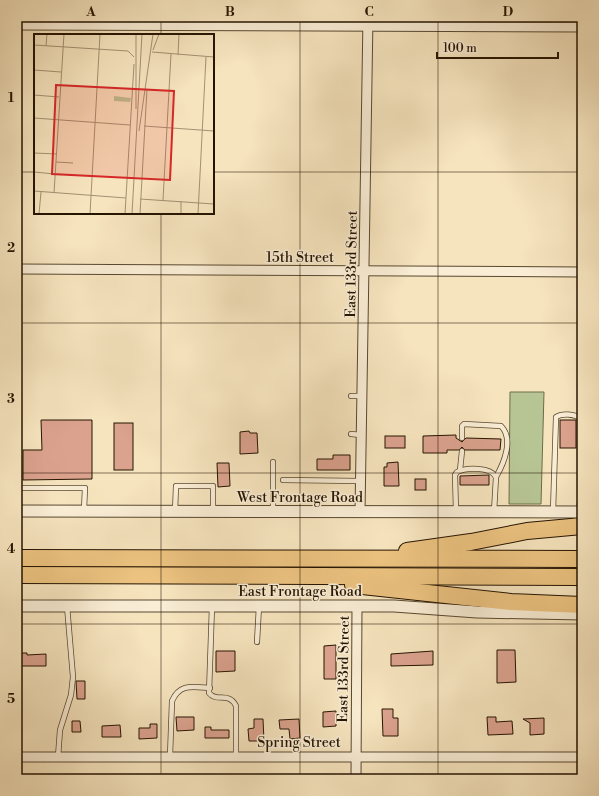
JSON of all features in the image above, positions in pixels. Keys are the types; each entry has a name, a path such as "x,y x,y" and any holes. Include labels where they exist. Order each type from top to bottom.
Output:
{"highway":[{"path":"343,559 471,542 527,531 581,517"},
{"path":"17,558 582,559"},
{"path":"17,575 582,577"},
{"path":"317,576 345,584 477,599 534,604 582,605"}],"street":[{"path":"17,25 82,30 133,21 368,21 520,22 582,27"},
{"name":"East 133rd Street","path":"360,512 368,21"},
{"name":"15th Street","path":"17,269 582,272"},
{"name":"West Frontage Road","path":"17,511 553,512 581,517"},
{"name":"East Frontage Road","path":"17,606 394,606 477,612 582,614"},
{"name":"East 133rd Street","path":"356,779 357,606"},
{"name":"Spring Street","path":"17,757 582,757"}],"lane":[{"path":"351,396 362,396"},
{"path":"553,512 556,417 559,415 573,415 580,418 582,447"},
{"path":"462,438 462,426 464,424 501,426 507,436 505,462 496,477 494,512"},
{"path":"351,434 361,435"},
{"path":"456,512 455,475 460,470 462,451"},
{"path":"273,462 273,512"},
{"path":"460,470 489,470 494,473 496,477"},
{"path":"581,517 582,479"},
{"path":"283,480 360,482"},
{"path":"175,512 176,486 213,486 213,512"},
{"path":"17,488 85,488 84,511"},
{"path":"58,757 60,730 71,695 73,677 67,606"},
{"path":"212,606 210,688 212,696 229,698 233,700 236,706 236,756"},
{"path":"257,642 259,606"},
{"path":"170,756 172,701 175,694 185,687 210,688"}],"green space":[{"path":"510,392 544,392 541,504 509,504"}],"building":[{"path":"41,420 92,420 92,479 23,480 23,450 42,450"},
{"path":"560,420 576,420 576,448 560,448"},
{"path":"114,423 133,423 133,470 114,470"},
{"path":"249,431 250,433 257,433 258,453 240,454 240,432"},
{"path":"456,435 456,438 462,442 466,438 501,439 500,450 465,450 462,447 459,450 447,450 447,453 423,453 423,436"},
{"path":"385,436 405,436 405,448 385,448"},
{"path":"333,455 350,455 350,470 317,470 317,459 333,459"},
{"path":"398,462 399,486 384,486 384,467 387,467 387,463"},
{"path":"217,463 229,463 230,486 218,487"},
{"path":"489,475 489,485 460,485 460,476"},
{"path":"415,479 426,479 426,490 415,490"},
{"path":"336,645 336,679 324,679 324,646"},
{"path":"497,650 515,650 516,682 497,683"},
{"path":"216,651 235,651 235,671 216,672"},
{"path":"433,651 433,665 391,666 391,654"},
{"path":"19,653 27,653 27,655 46,654 46,666 19,666"},
{"path":"76,681 85,681 85,699 77,699"},
{"path":"382,709 393,709 393,718 398,718 398,736 383,736"},
{"path":"336,711 336,726 323,727 323,712"},
{"path":"176,717 194,717 194,730 177,731"},
{"path":"487,717 496,717 496,722 512,721 513,734 488,735"},
{"path":"544,718 544,734 530,735 530,723 523,719"},
{"path":"254,719 263,719 264,741 249,741 248,729 254,728"},
{"path":"299,719 300,738 290,739 289,729 280,729 279,720"},
{"path":"72,721 80,721 81,732 72,732"},
{"path":"150,724 157,724 157,738 139,739 139,728 150,728"},
{"path":"120,725 121,737 102,737 102,726"},
{"path":"205,727 211,727 211,730 229,730 229,738 205,738"}]}
